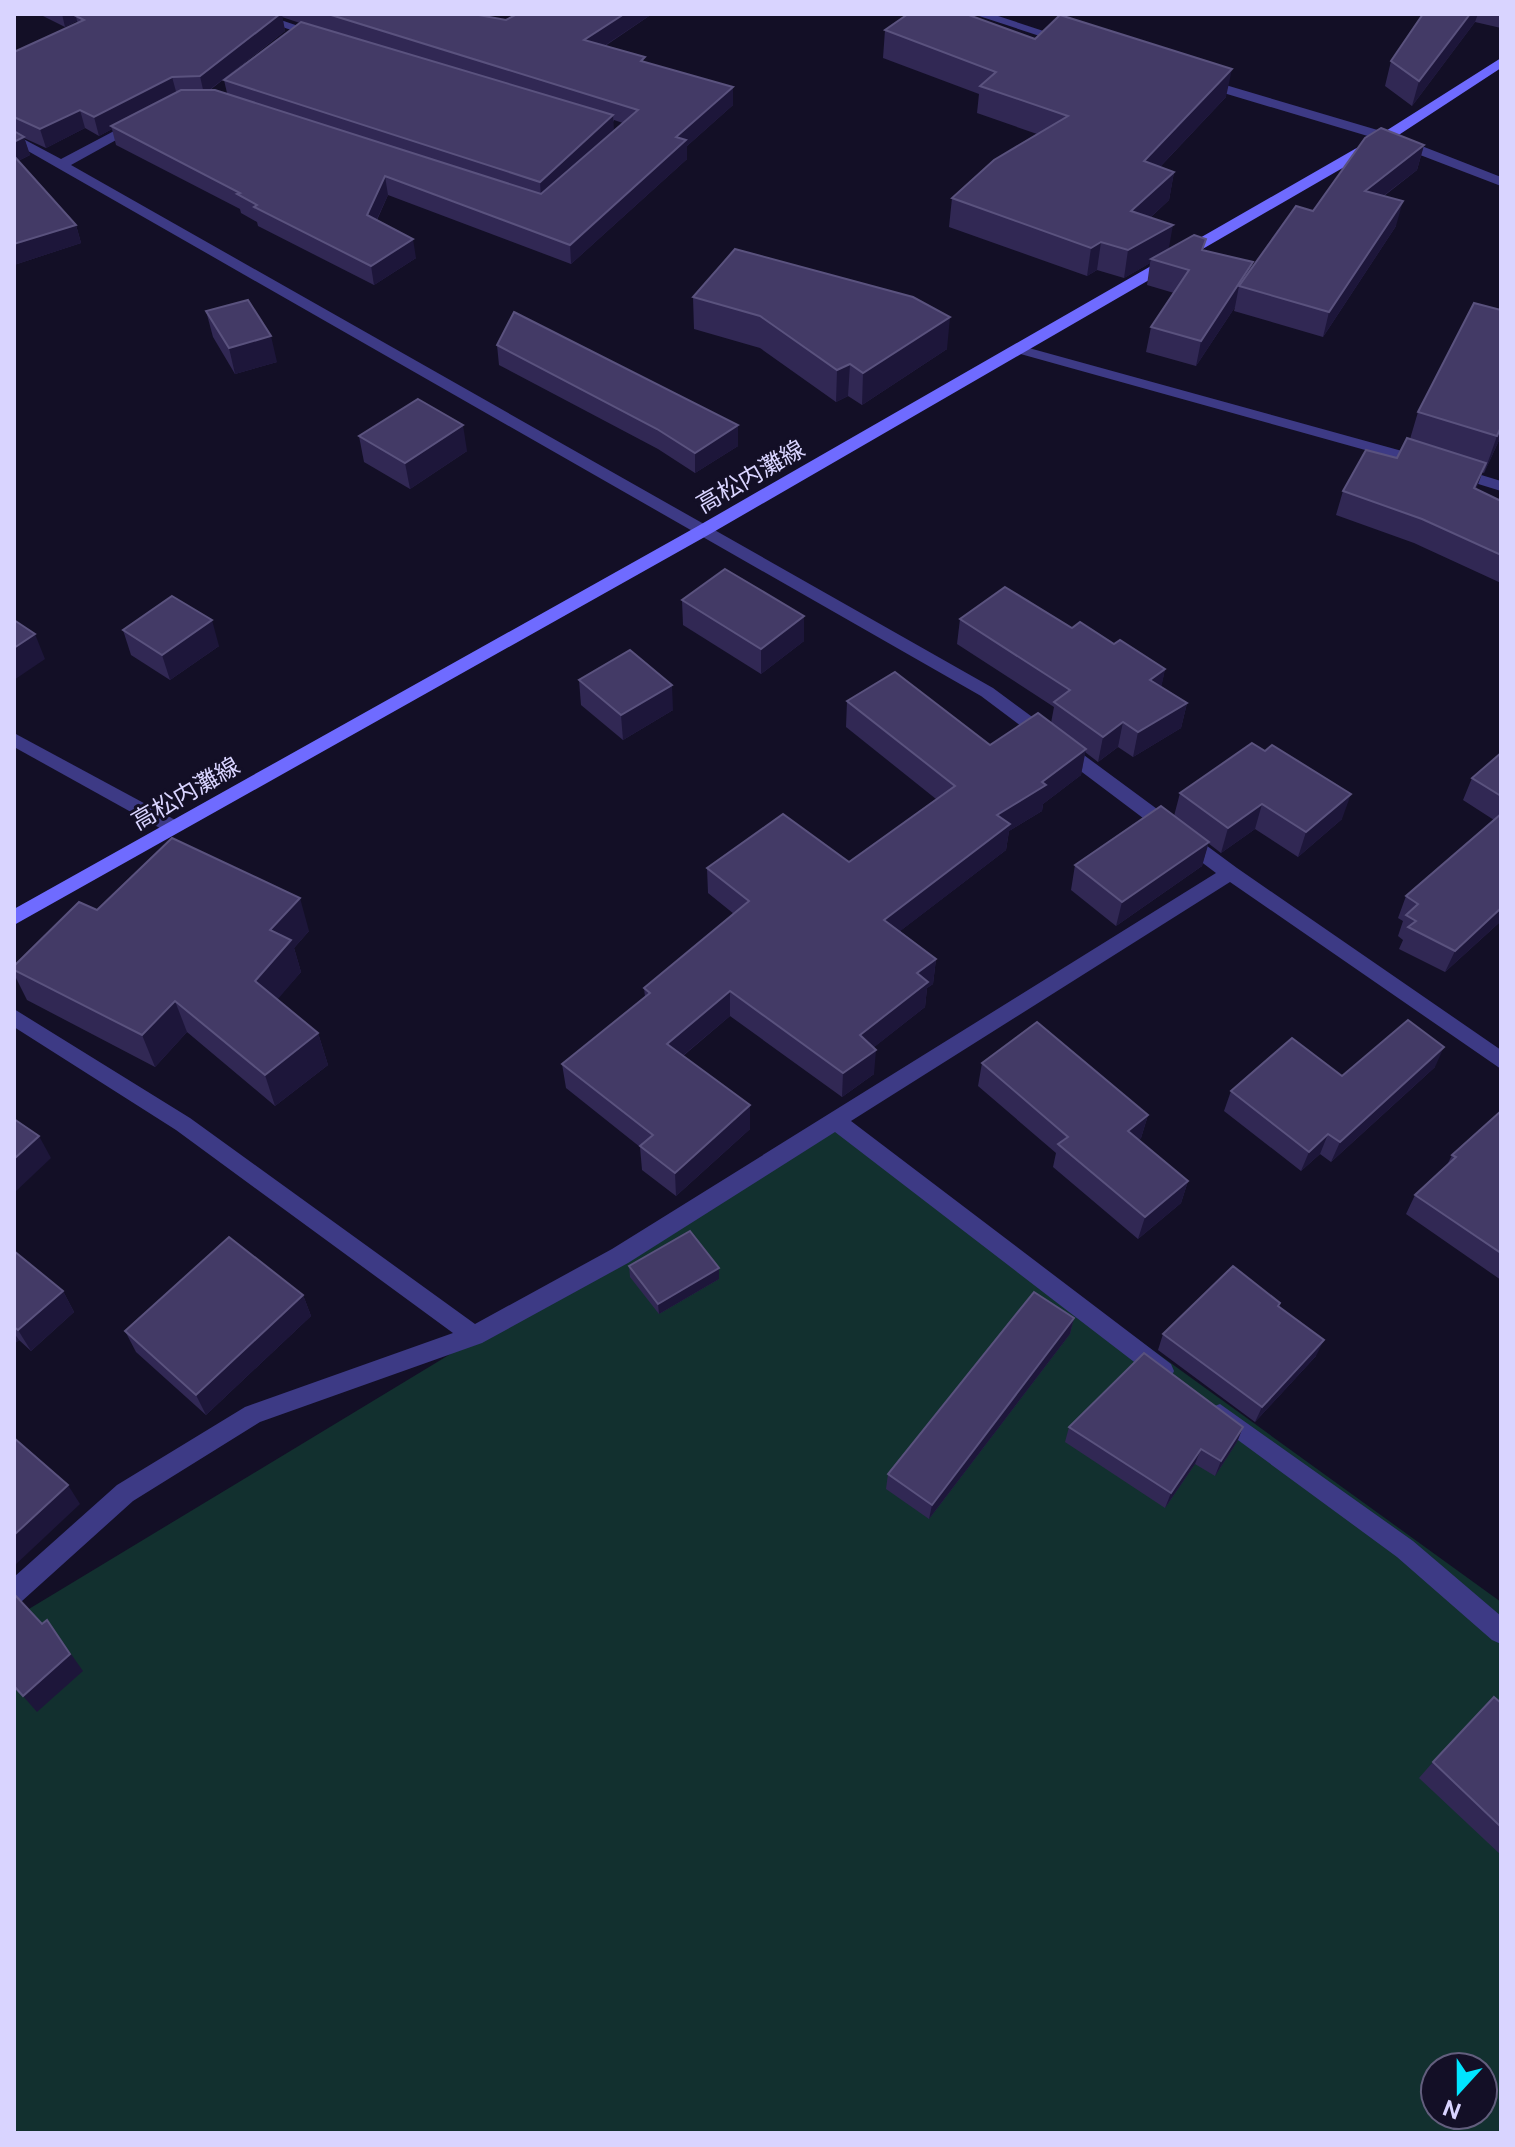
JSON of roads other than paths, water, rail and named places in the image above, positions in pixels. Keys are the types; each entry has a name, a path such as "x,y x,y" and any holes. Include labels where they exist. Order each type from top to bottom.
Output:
{"main road":[{"name":"高松内灘線","path":"14,918 704,530 1386,137 1501,62"}],"street":[{"path":"250,14 295,34 331,38"},
{"path":"979,14 1084,46"},
{"path":"1190,78 1386,137 1501,182"},
{"path":"61,165 156,115"},
{"path":"14,138 987,692 1230,873 1501,1061"},
{"path":"1018,349 1352,440 1501,486"},
{"path":"14,739 173,827"},
{"path":"14,1593 125,1493 253,1414 474,1336 620,1256 1230,873"},
{"path":"14,1017 183,1124 474,1336"},
{"path":"836,1121 1177,1382"},
{"path":"1202,1401 1405,1549 1501,1632"}]}
